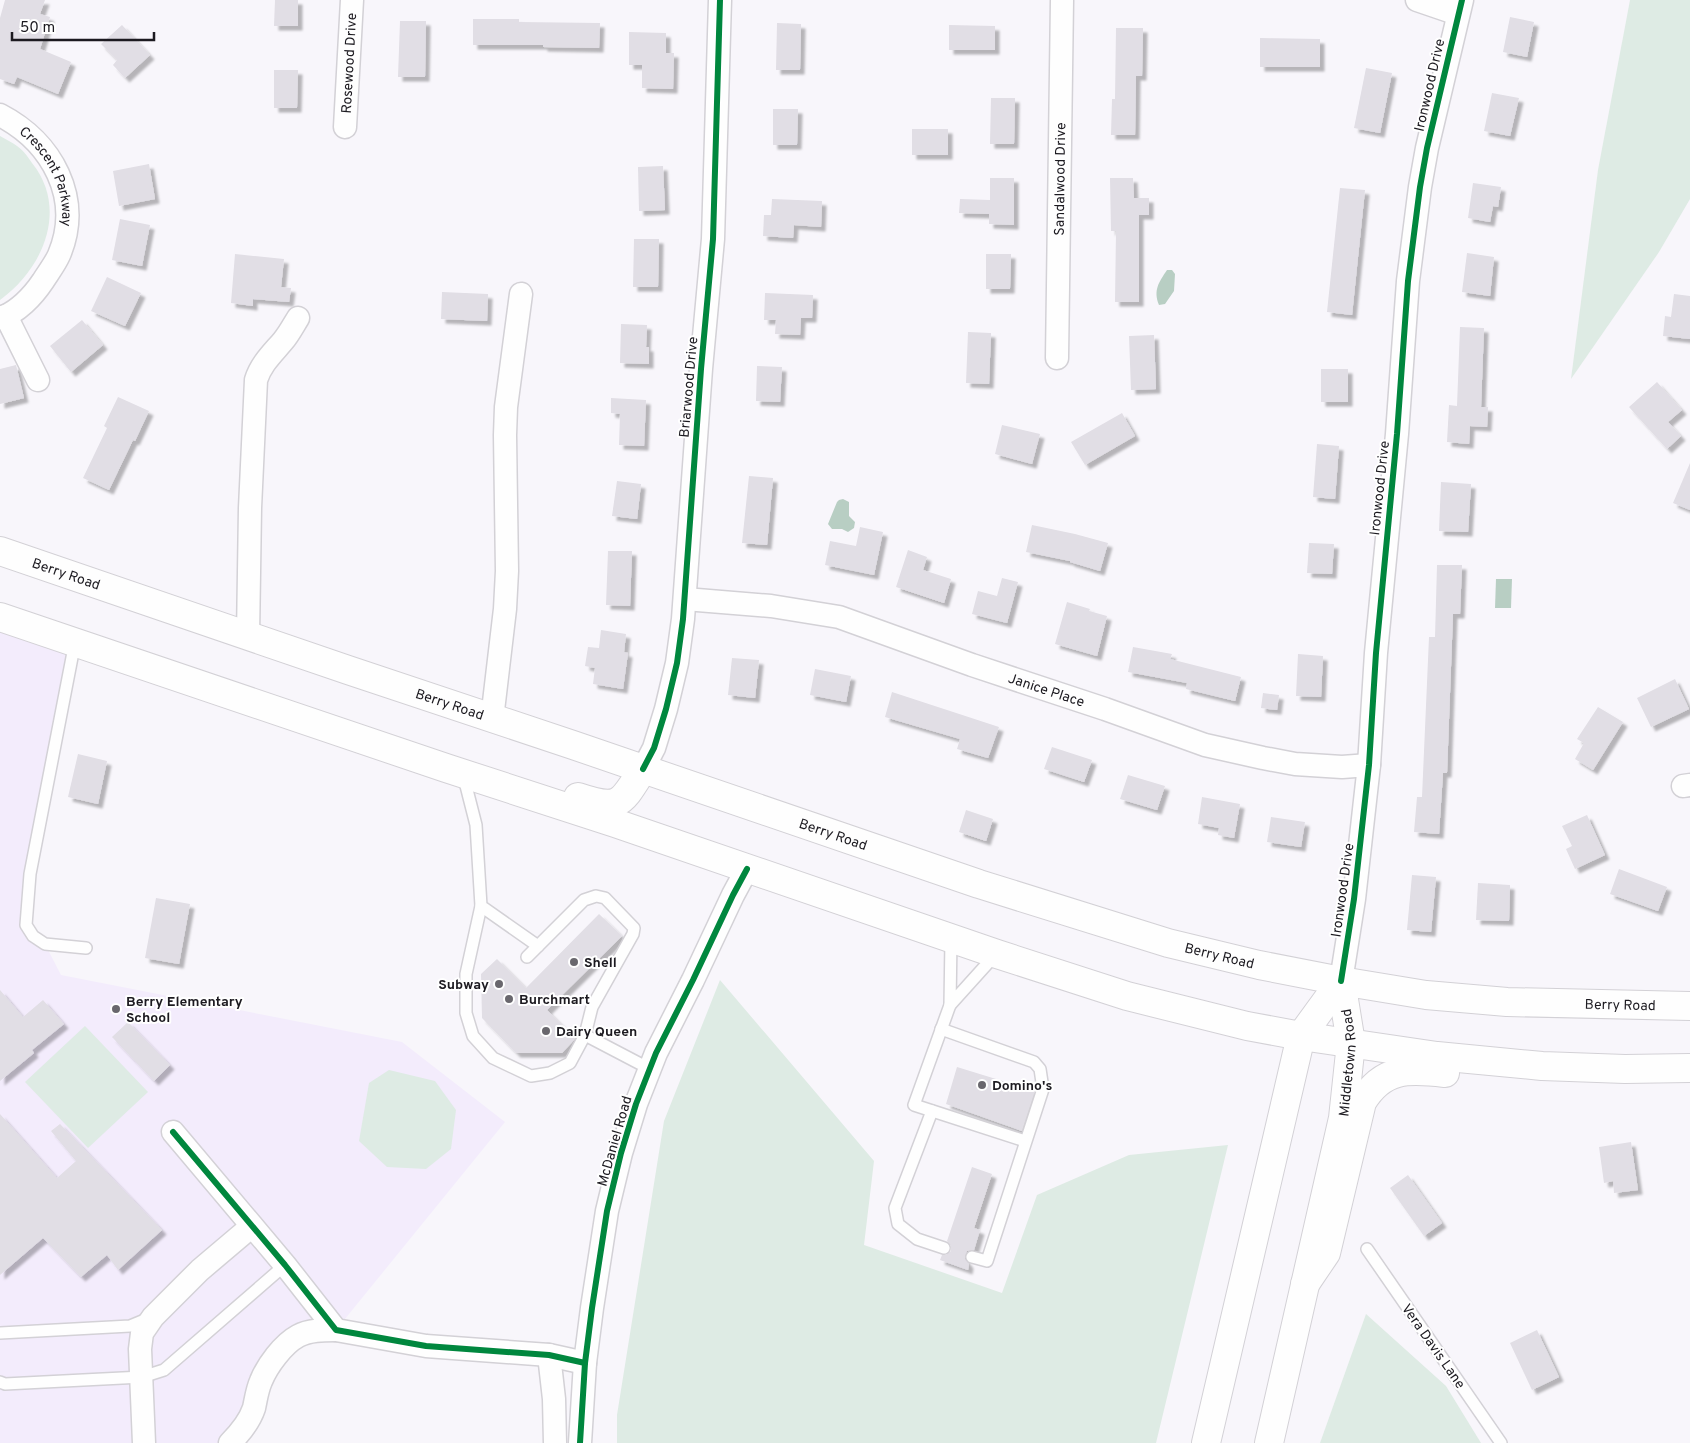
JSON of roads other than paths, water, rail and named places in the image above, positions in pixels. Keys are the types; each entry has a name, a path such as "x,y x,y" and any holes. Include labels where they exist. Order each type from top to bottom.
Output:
{"main road":[{"name":"Berry Road","path":"0,551 979,884 1168,943 1259,965 1426,995 1507,1002 1690,1006"},
{"path":"0,616 606,820 951,939 1128,996 1247,1026 1438,1056 1542,1066 1625,1069 1690,1068"},
{"path":"310,721 474,761 596,803 611,804 625,798 643,769"},
{"name":"Middletown Road","path":"1206,1443 1301,1036 1341,981"},
{"name":"Middletown Road","path":"1269,1443 1343,1118 1351,1043 1341,981"},
{"path":"1305,1284 1326,1253 1362,1102 1374,1085 1385,1077 1410,1070 1522,1080 1542,1066"}],"street":[{"name":"Rosewood Drive","path":"346,127 352,0"},
{"name":"Briarwood Drive","path":"643,769 654,748 671,691 677,663 685,599 701,369 713,238 720,0"},
{"name":"Sandalwood Drive","path":"1057,358 1062,0"},
{"path":"1417,0 1460,7"},
{"name":"Ironwood Drive","path":"1341,981 1354,899 1369,765 1376,654 1397,434 1408,281 1427,148 1460,7"},
{"name":"Crescent Parkway","path":"0,115 29,134 53,162 66,196 63,241 58,256 38,289 21,306 3,317"},
{"path":"492,719 507,571 504,435 521,294"},
{"path":"3,317 38,380"},
{"path":"248,636 250,508 256,380 258,372 267,358 283,341 298,318"},
{"name":"Janice Place","path":"685,599 771,606 839,617 972,665 1106,709 1204,745 1295,764 1342,767 1369,765"},
{"name":"McDaniel Road","path":"580,1443 585,1363 592,1308 607,1212 621,1153 636,1104 650,1069 747,869"},
{"path":"173,1132 285,1265 336,1330"},
{"path":"144,1443 140,1349 142,1333 153,1317 200,1270 252,1226"},
{"path":"230,1443 247,1421 253,1409 256,1393 267,1368 290,1342 298,1336 314,1331 336,1330 426,1346 549,1355 585,1363"},
{"path":"549,1355 554,1399 555,1443"}],"lane":[{"path":"75,642 30,874 26,924 32,936 45,944 86,948"},
{"path":"463,773 476,825 480,906 466,974 466,1013 473,1036 493,1058 531,1076 550,1073 570,1063 585,1036 592,1007 633,934 634,928 605,898 596,896 584,900 527,957"},
{"path":"480,906 538,946"},
{"path":"951,939 950,1006 914,1105 1025,1141"},
{"path":"950,1006 997,954"},
{"path":"941,1030 1034,1062 1040,1069 1043,1088 987,1261 972,1257"},
{"path":"585,1036 650,1069"},
{"path":"932,1111 895,1208 898,1224 917,1239 944,1248"},
{"name":"Vera Davis Lane","path":"1367,1249 1501,1443"},
{"path":"0,1382 5,1384 142,1377 164,1370 285,1265"},
{"path":"0,1333 130,1326 153,1317"}],"place":[{"name":"Shell","path":"574,962"},
{"name":"Subway","path":"499,984"},
{"name":"Burchmart","path":"509,999"},
{"name":"Berry Elementary School","path":"116,1009"},
{"name":"Dairy Queen","path":"546,1031"},
{"name":"Domino's","path":"982,1085"}]}
